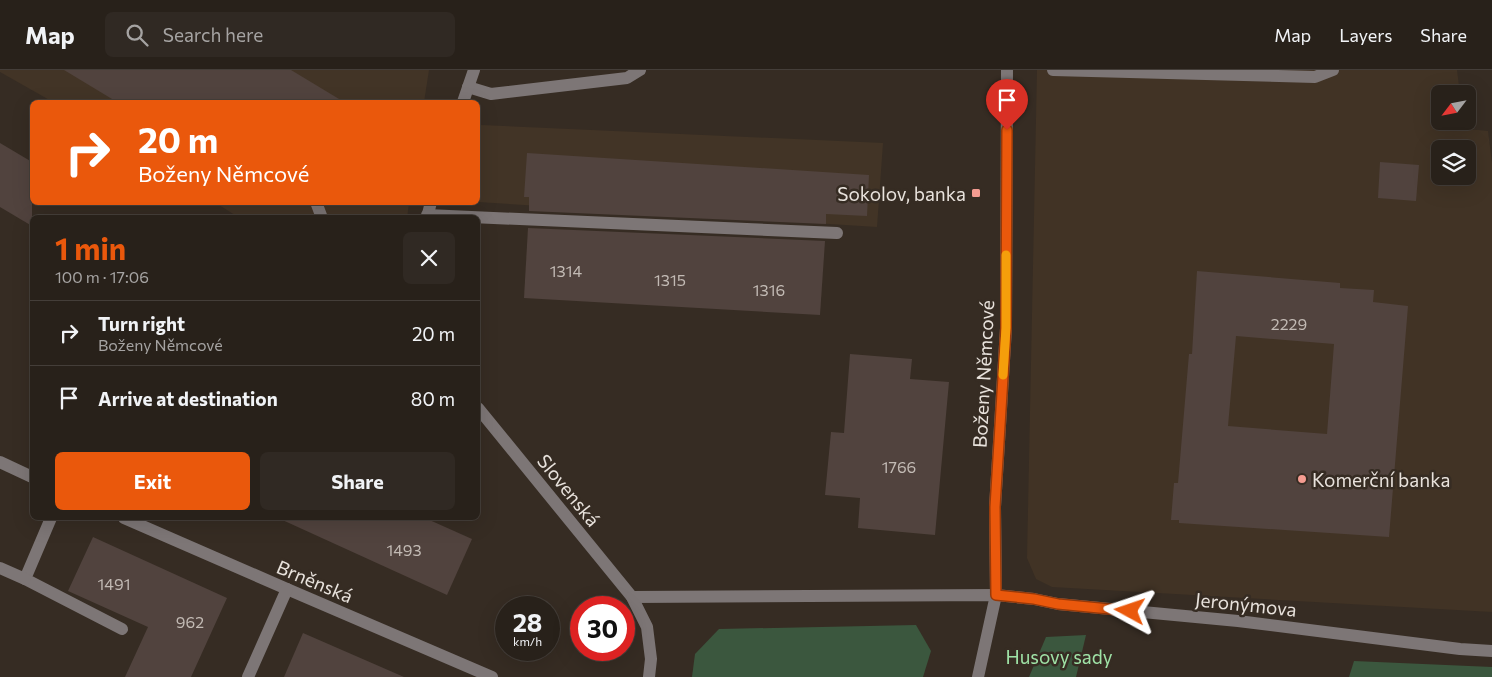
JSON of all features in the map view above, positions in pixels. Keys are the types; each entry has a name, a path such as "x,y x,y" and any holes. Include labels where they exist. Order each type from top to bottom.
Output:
{"street":[{"path":"465,100 474,70"},
{"path":"468,87 491,94 627,78 640,70"},
{"name":"Boženy Němcové","path":"978,677 996,595 995,507 1006,328 1007,70"},
{"path":"1053,70 1315,77 1333,70"},
{"path":"480,218 837,233"},
{"name":"Slovenská","path":"480,410 632,596"},
{"path":"0,462 30,475"},
{"path":"25,580 50,520"},
{"name":"Brněnská","path":"129,520 492,677"},
{"path":"0,568 122,628"},
{"path":"248,677 287,589"},
{"name":"Jeronýmova","path":"632,596 996,595 1034,599 1058,604 1238,621 1460,649 1492,650"},
{"name":"Slovenská","path":"635,602 647,627 651,659 648,677"}],"shaded area":[{"path":"0,70 429,70 424,100 49,100 0,72"},
{"path":"1037,70 1457,70 1459,85 1431,85 1431,130 1488,131 1492,163 1492,612 1052,587 1036,579 1027,558"},
{"path":"481,125 883,143 877,227 480,202"},
{"path":"219,205 409,205 407,215 235,215"}],"green space":[{"path":"916,625 931,651 923,677 692,677 695,654 719,629"},
{"name":"Husovy sady","path":"1086,635 1076,677 1029,677 1046,637"},
{"path":"1354,661 1492,667 1492,677 1349,677"}],"building":[{"path":"64,70 291,70 341,100 114,100"},
{"path":"0,143 30,161 30,205 32,205 32,215 30,215 30,225 0,207"},
{"path":"527,153 869,175 867,216 826,214 826,224 529,211 529,197 524,197"},
{"path":"1380,162 1419,165 1416,201 1378,198"},
{"path":"528,228 825,241 820,315 524,298"},
{"path":"1197,271 1340,283 1340,288 1374,290 1373,302 1408,306 1389,537 1179,523 1179,520 1171,520 1174,483 1178,483 1189,354 1192,354","holes":["1236,336 1334,344 1327,434 1228,426"]},
{"path":"850,354 912,359 910,379 949,382 935,535 858,528 860,498 825,495 831,432 844,433"},
{"path":"282,520 429,520 472,539 447,595"},
{"path":"93,537 227,598 191,677 125,677 148,627 68,591"},
{"path":"303,633 404,677 284,677"}],"slow traffic":[{"path":"1003,375 1006,328 1006,255"}],"place":[{"name":"Sokolov, banka","path":"976,193"},
{"name":"Komerční banka","path":"1302,479"}],"route":[{"path":"1007,130 1006,328 995,507 996,595 1034,599 1058,604 1130,611"}]}
